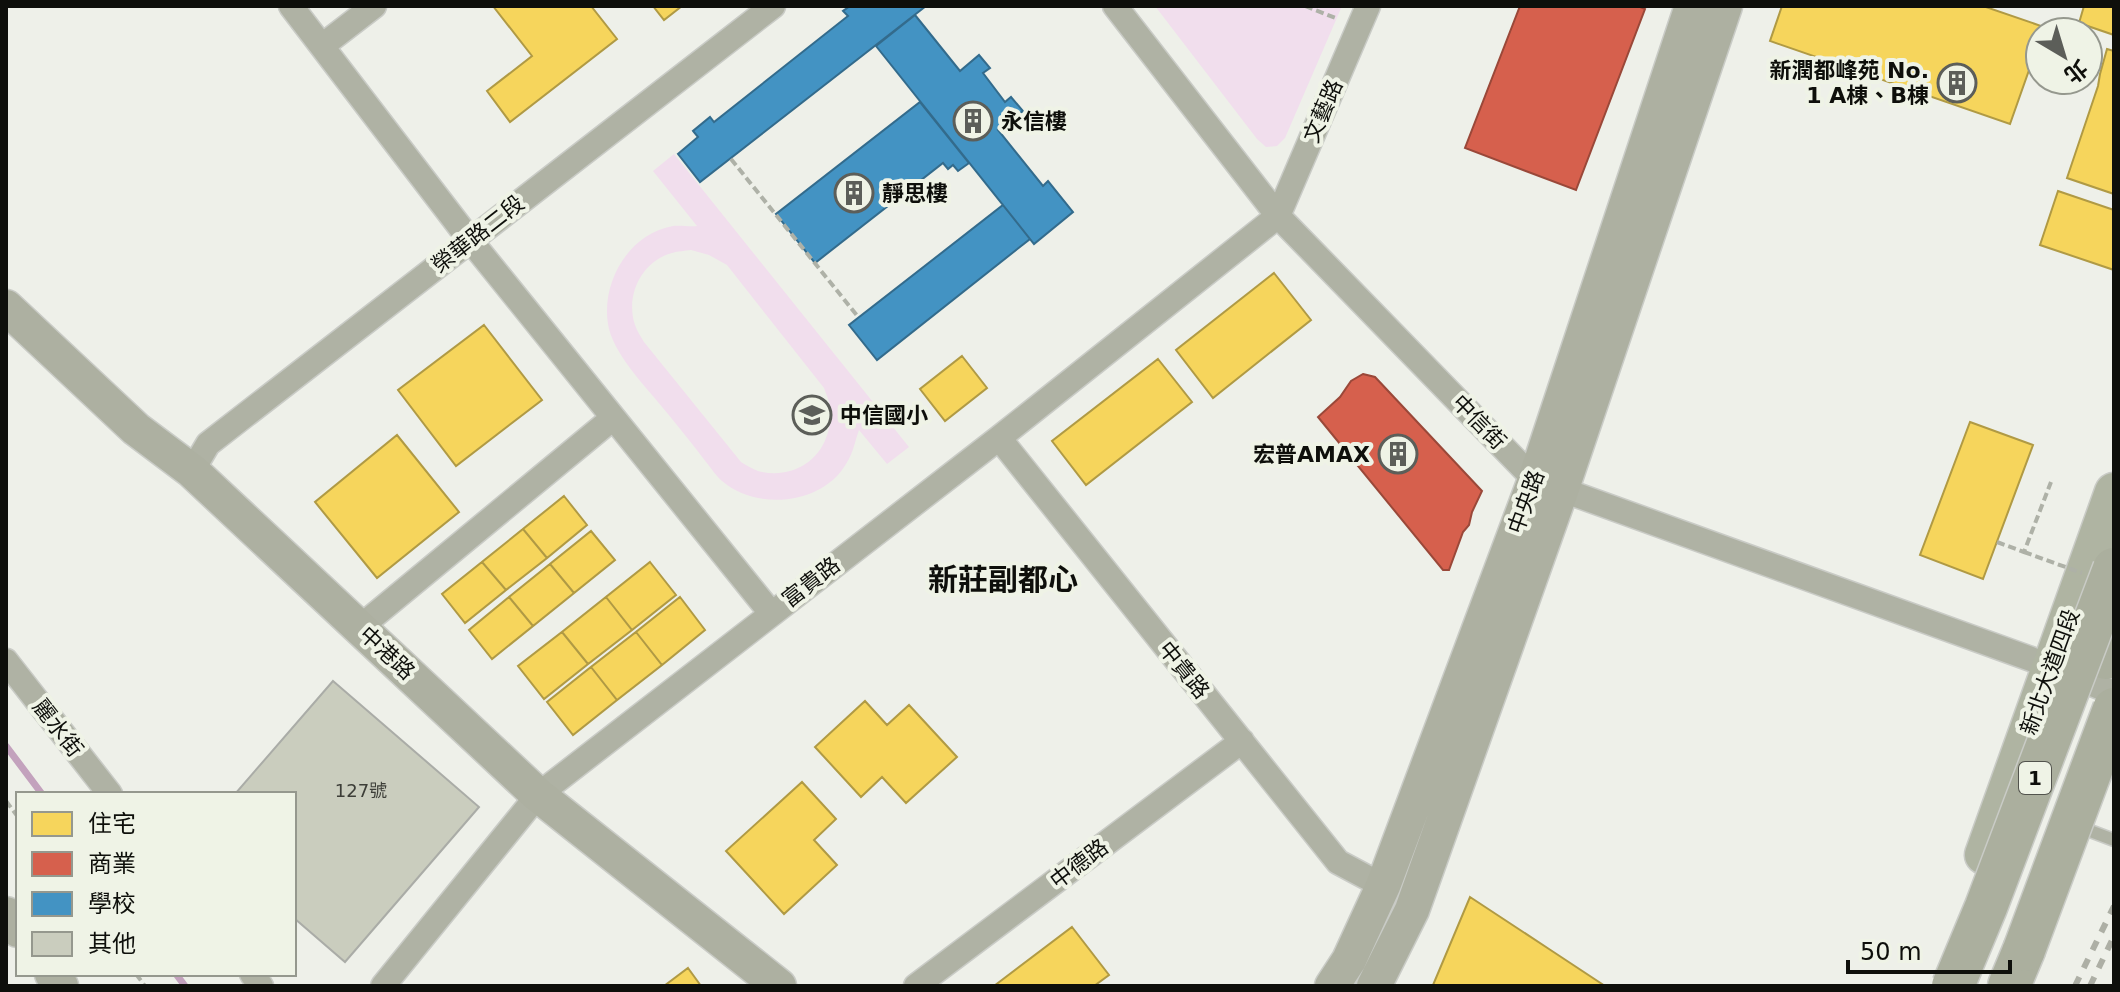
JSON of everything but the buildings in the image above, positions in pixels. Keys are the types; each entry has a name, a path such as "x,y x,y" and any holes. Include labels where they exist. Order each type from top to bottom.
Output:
{"highway":[{"name":"1","path":"1953,986 1986,907 2099,571"},
{"path":"1980,986 2101,673 2114,629"},
{"name":"1","path":"2009,986 2114,709"}],"main road":[{"name":"新北大道四段","path":"1936,986 2114,492"},
{"path":"2019,986 2077,826 2107,755 2114,693"},
{"path":"1971,893 1988,881 2009,883 2031,896 2046,913"}],"street":[{"path":"291,6 470,240 771,613"},
{"path":"322,46 374,6"},
{"name":"榮華路二段","path":"192,471 208,444 773,6"},
{"name":"中信街","path":"1115,6 1278,216 1548,485 2114,693"},
{"name":"文藝路","path":"1278,216 1368,6"},
{"name":"中央路","path":"1374,986 1412,910 1548,485 1692,6"},
{"name":"中央路","path":"1332,986 1349,960 1383,886 1548,485 1725,6"},
{"name":"富貴路","path":"383,986 538,795 999,438 1278,216"},
{"name":"中港路","path":"6,307 136,429 192,471 538,795 779,986"},
{"path":"359,628 613,418"},
{"name":"中貴路","path":"999,438 1338,862 1383,886"},
{"name":"麗水街","path":"6,661 108,792"},
{"name":"中德路","path":"916,986 1242,741"}],"lane":[{"path":"2077,826 2114,840"}],"path":[{"path":"1305,6 1344,21"},
{"path":"731,159 859,318"},
{"path":"2024,552 2051,482"},
{"path":"1997,542 2099,571"}],"shaded area":[{"path":"1155,6 1342,6 1285,138 1277,146 1266,147"},
{"path":"674,154 909,447 887,464 859,430 848,460 835,478 821,488 788,499 753,497 736,491 718,477 626,363 609,329 608,296 620,264 630,251 642,239 657,231 673,226 697,226 653,171","holes":["691,250 727,265 824,388 831,410 827,434 815,456 799,468 769,473 741,462 644,342 636,327 632,314 634,291 644,271 652,263 679,251"]}],"waterway":[{"path":"6,746 40,792"},
{"path":"178,976 185,986"}],"railway":[{"path":"2075,986 2114,906"},
{"path":"2090,986 2114,936"}],"place":[{"name":"新潤都峰苑 No. 1 A棟、B棟","path":"1957,83"},
{"name":"永信樓","path":"973,121"},
{"name":"靜思樓","path":"854,193"},
{"name":"中信國小","path":"812,415"},
{"name":"宏普AMAX","path":"1398,454"}],"district":[{"name":"新莊副都心","path":"1003,579"}]}
